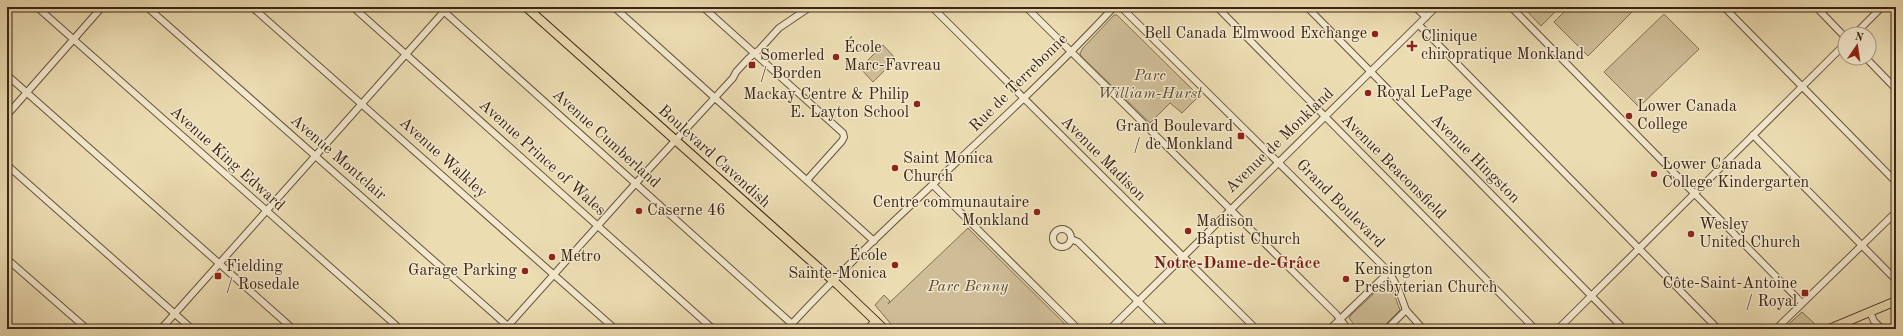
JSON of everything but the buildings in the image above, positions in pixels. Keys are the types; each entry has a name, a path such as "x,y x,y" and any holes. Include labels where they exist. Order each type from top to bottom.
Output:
{"main road":[{"name":"Boulevard Cavendish","path":"526,7 832,280 884,329"},
{"path":"1829,329 1896,300"}],"street":[{"name":"Avenue King Edward","path":"36,7 400,329"},
{"path":"7,115 102,7"},
{"name":"Avenue Montclair","path":"147,7 508,328"},
{"name":"Avenue Walkley","path":"252,7 615,329"},
{"name":"Avenue Prince of Wales","path":"353,7 713,329"},
{"name":"Avenue Cumberland","path":"439,7 446,9 792,324"},
{"path":"614,7 874,241"},
{"path":"703,7 843,132 844,137 807,180"},
{"path":"508,328 553,275 636,183 734,78 736,72 779,28 810,7"},
{"name":"Avenue Madison","path":"932,7 1256,329"},
{"path":"1026,7 1230,209 1340,319 1348,329"},
{"name":"Rue de Terrebonne","path":"787,329 832,280 1024,99 1114,7"},
{"name":"Grand Boulevard","path":"1120,7 1389,272 1398,288 1406,310 1423,329"},
{"name":"Avenue Beaconsfield","path":"1217,7 1534,329"},
{"name":"Avenue Hingston","path":"1307,7 1624,329"},
{"path":"1416,7 1426,17"},
{"name":"Avenue de Monkland","path":"1110,329 1278,161 1436,7"},
{"path":"1511,7 1802,303"},
{"path":"1724,7 1896,182"},
{"path":"1816,7 1837,29"},
{"path":"1863,26 1882,7"},
{"path":"161,329 446,9"},
{"path":"1419,25 1718,329"},
{"path":"1558,329 1837,52"},
{"path":"1874,66 1896,89"},
{"path":"7,75 293,329"},
{"path":"1753,135 1896,280"},
{"path":"7,165 192,329"},
{"path":"933,185 1078,329"},
{"path":"1776,329 1896,212"},
{"path":"1071,239 1078,242 1166,329"},
{"path":"7,258 87,329"},
{"path":"1330,329 1389,272"},
{"path":"1387,329 1406,310"},
{"path":"1870,312 1874,321 1882,329"},
{"path":"867,329 876,320"}],"green space":[{"path":"1523,7 1560,7 1541,26"},
{"path":"1569,7 1637,7 1588,56 1554,22"},
{"path":"1664,14 1699,49 1639,107 1604,72"},
{"name":"Parc William-Hurst","path":"1114,15 1117,15 1199,96 1182,113 1170,103 1150,123 1081,56 1080,53 1083,48"},
{"path":"883,45 896,59 873,82 860,68"},
{"name":"Parc Benny","path":"968,228 1070,329 895,329 875,305 884,295 890,301 888,304"},
{"path":"1384,284 1391,286 1400,310 1381,329 1357,329 1349,318"},
{"path":"1802,312 1815,324 1814,327 1810,329 1783,329"}],"place":[{"name":"Bell Canada Elmwood Exchange","path":"1375,34"},
{"name":"Clinique chiropratique Monkland","path":"1412,46"},
{"name":"École Marc-Favreau","path":"836,57"},
{"name":"Somerled / Borden","path":"752,65"},
{"name":"Royal LePage","path":"1368,93"},
{"name":"Mackay Centre & Philip E. Layton School","path":"917,104"},
{"name":"Lower Canada College","path":"1629,116"},
{"name":"Grand Boulevard / de Monkland","path":"1241,136"},
{"name":"Saint Monica Church","path":"895,168"},
{"name":"Lower Canada College Kindergarten","path":"1654,174"},
{"name":"Caserne 46","path":"639,211"},
{"name":"Centre communautaire Monkland","path":"1037,212"},
{"name":"Madison Baptist Church","path":"1188,231"},
{"name":"Wesley United Church","path":"1691,234"},
{"name":"Metro","path":"552,257"},
{"name":"École Sainte-Monica","path":"895,265"},
{"name":"Garage Parking","path":"525,271"},
{"name":"Fielding / Rosedale","path":"218,276"},
{"name":"Kensington Presbyterian Church","path":"1346,279"},
{"name":"Côte-Saint-Antoine / Royal","path":"1805,293"}],"district":[{"name":"Notre-Dame-de-Grâce","path":"1237,263"}]}
